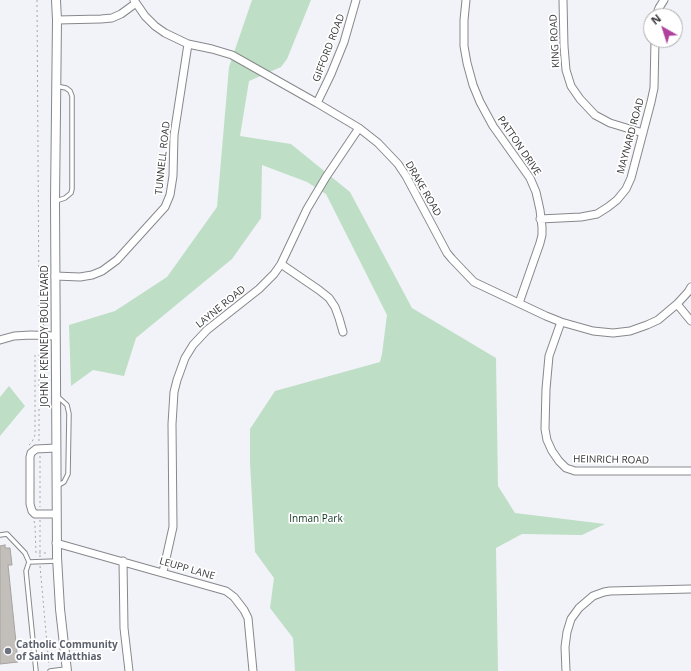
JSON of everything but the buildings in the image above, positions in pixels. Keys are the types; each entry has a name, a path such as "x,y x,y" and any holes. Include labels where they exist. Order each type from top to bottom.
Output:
{"street":[{"name":"JOHN F KENNEDY BOULEVARD","path":"56,0 56,543 60,609 67,670"},
{"name":"GIFFORD ROAD","path":"317,103 344,42 356,0"},
{"name":"PATTON DRIVE","path":"466,0 464,46 473,85 493,126 530,178 536,192 542,227 540,243 519,303"},
{"name":"KING ROAD","path":"563,0 566,70 571,86 580,99 595,115 610,123 643,133"},
{"path":"57,20 112,18 121,14 135,2"},
{"name":"DRAKE ROAD","path":"135,2 145,16 165,33 188,44 232,55 359,128 378,143 398,164 406,176 447,253 474,282 560,322 593,331 613,334 630,331 658,320 677,304 691,287"},
{"name":"TUNNELL ROAD","path":"55,276 80,277 92,275 102,271 117,260 165,207 170,194 173,176 174,135 188,44"},
{"name":"MAYNARD ROAD","path":"540,218 581,217 597,214 617,200 626,189 631,178 654,88 655,48"},
{"name":"LAYNE ROAD","path":"163,572 173,527 172,424 174,392 185,358 193,345 207,330 259,289 274,274 281,264 307,209 326,177 359,128"},
{"path":"281,264 329,298 339,318 343,332"},
{"path":"677,304 691,321"},
{"name":"HEINRICH ROAD","path":"560,322 549,356 545,428 547,440 559,461 566,468 575,471 691,471"},
{"path":"0,340 14,336 56,336"},
{"path":"56,448 36,449 30,457 30,504 32,511 35,514 56,514"},
{"name":"LEUPP LANE","path":"56,543 226,591 234,597 248,618 252,671"},
{"path":"123,561 124,622 128,671"},
{"path":"566,671 565,647 571,619 579,608 593,596 610,590 691,589"}],"lane":[{"path":"55,201 65,198 71,193 72,189 72,96 70,91 66,88 56,86"},
{"path":"56,396 67,405 69,414 68,474 64,482 56,487"},
{"path":"0,534 7,534 25,553 29,562 26,571 36,671"},
{"path":"29,562 57,561"},
{"path":"50,671 67,670"}],"path":[{"path":"38,0 39,307 40,320 46,328"},
{"path":"46,342 39,354 40,561 50,671"}],"green space":[{"name":"Inman Park","path":"252,0 311,0 287,59 281,67 249,81 240,136 291,144 350,192 412,308 496,358 498,486 515,513 605,524 582,535 522,534 496,548 498,671 295,671 293,638 270,608 274,578 255,552 250,463 250,429 275,391 380,362 382,354 387,315 326,194 307,182 262,165 261,218 232,259 136,338 124,376 93,370 71,386 69,325 115,311 167,277 217,207 229,67"},
{"path":"9,386 25,406 0,436 0,397"}],"place":[{"name":"Catholic Community of Saint Matthias","path":"8,651"}]}
